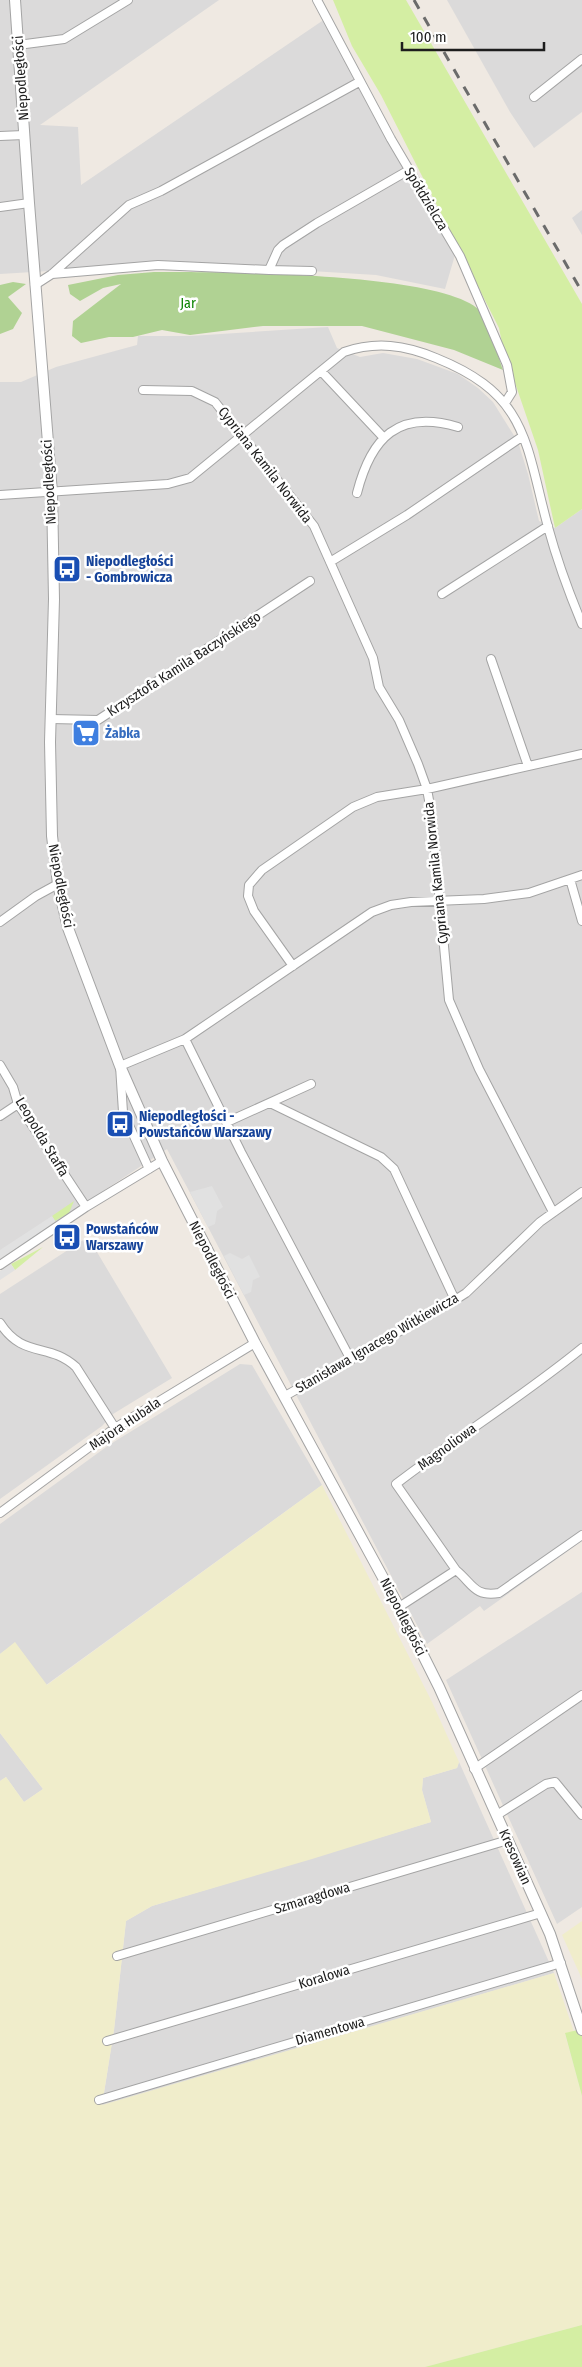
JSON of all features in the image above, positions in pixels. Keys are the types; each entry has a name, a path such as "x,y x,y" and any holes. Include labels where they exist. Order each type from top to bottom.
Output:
{"street":[{"name":"Niepodległości","path":"15,0 52,493 54,599 51,719 52,836 58,884 77,957 120,1066 162,1161 255,1343 398,1607 439,1687"},
{"path":"18,45 64,39 128,0"},
{"name":"Spółdzielcza","path":"317,0 359,82 460,256 490,322 511,378 512,392 504,403"},
{"path":"534,97 582,59"},
{"path":"35,284 52,274 129,205 161,191 359,82"},
{"path":"0,136 24,134"},
{"path":"269,270 278,250 283,245 317,223 409,170"},
{"path":"0,207 29,204"},
{"path":"52,274 158,265 312,272"},
{"path":"0,495 168,484 190,478 344,352 356,348 386,345 405,346 460,367 492,390 519,424 548,526 582,624"},
{"path":"320,371 383,437"},
{"name":"Cypriana Kamila Norwida","path":"143,390 192,391 215,402 241,437 314,526 373,658 379,687 400,720 427,789 432,817 449,1000 479,1069 553,1212"},
{"path":"357,493 363,468 383,437 409,424 426,421 458,427"},
{"path":"330,562 407,515 523,436"},
{"path":"442,594 548,526"},
{"name":"Krzysztofa Kamila Baczyńskiego","path":"51,719 98,720 310,581"},
{"path":"491,659 528,766"},
{"path":"294,966 254,911 248,896 249,885 262,870 353,807 377,797 427,789 582,754"},
{"path":"149,1169 123,1112 120,1066 185,1039 372,912 391,905 410,902 484,899 529,893 582,875"},
{"path":"570,879 582,921"},
{"path":"0,922 36,896 58,884"},
{"path":"185,1039 351,1360"},
{"name":"Leopolda Staffa","path":"0,1065 13,1087 18,1104 86,1207"},
{"path":"227,1122 311,1084"},
{"path":"270,1103 381,1157 394,1168 455,1300"},
{"path":"0,1116 18,1104"},
{"path":"0,1265 86,1207 162,1161"},
{"name":"Stanisława Ignacego Witkiewicza","path":"285,1396 455,1300 553,1212 582,1192"},
{"path":"0,1323 7,1334 19,1344 68,1360 76,1367 115,1428"},
{"name":"Majora Hubala","path":"0,1513 115,1428 255,1343"},
{"name":"Magnoliowa","path":"582,1348 547,1376 433,1455 396,1484 456,1570 468,1579 478,1592 488,1595 499,1593 582,1535"},
{"path":"398,1607 456,1570"},
{"name":"Kresowian","path":"439,1687 474,1769 541,1913 561,1963 582,2030"},
{"path":"474,1769 582,1695"},
{"path":"497,1815 546,1784 555,1782 582,1815"},
{"name":"Szmaragdowa","path":"117,1956 508,1840"},
{"name":"Koralowa","path":"107,2041 541,1913"},
{"name":"Diamentowa","path":"99,2100 561,1963"}],"shaded area":[{"path":"0,0 219,0 40,125 78,127 81,185 325,19 385,134 455,255 445,289 376,275 180,263 0,274"},
{"path":"447,0 582,0 582,112 534,148 510,112"},
{"path":"582,210 582,235 572,218"},
{"path":"328,327 337,348 360,357 383,353 417,359 458,374 478,388 493,402 518,442 539,521 555,528 582,509 582,1541 484,1611 480,1606 427,1644 167,1149 0,1259 0,382 21,382 56,367 137,345 138,336 190,336"},
{"path":"212,1186 223,1207 217,1211 215,1224 208,1227 190,1192"},
{"path":"52,1216 56,1222 0,1259 0,1250"},
{"path":"88,1237 172,1378 113,1414 102,1426 0,1499 0,1294"},
{"path":"230,1253 242,1259 249,1255 260,1277 253,1280 251,1292 244,1295 224,1256"},
{"path":"11,1264 15,1270 0,1280 0,1271"},
{"path":"240,1364 252,1365 322,1485 46,1685 15,1643 0,1654 0,1524 109,1445"},
{"path":"322,1485 432,1702 459,1762 457,1768 423,1778 422,1790 431,1822 152,1906 126,1921 114,2030 102,2105 554,1973 574,2032 565,2034 582,2096 582,2325 425,2367 0,2367 0,1781 6,1777 24,1802 43,1789 0,1733 0,1654 15,1642 47,1685"},
{"path":"582,1592 582,1907 557,1924 446,1680"},
{"path":"0,1733 43,1789 24,1802 6,1777 0,1781"},
{"path":"459,1762 554,1973 102,2106 114,2030 126,1921 152,1906 431,1822 422,1790 423,1778 457,1768"},
{"path":"582,1921 582,1979 562,1935"}],"green space":[{"path":"333,0 406,0 582,304 582,509 555,528 538,450 503,348 499,328 381,95 352,46"},
{"name":"Jar","path":"154,272 225,272 327,277 426,289 461,299 482,313 491,332 503,370 454,350 362,326 263,326 190,335 162,330 133,337 109,337 81,343 72,336 73,321 121,284 103,288 80,301 70,294 68,285 118,275"},
{"path":"13,282 26,284 8,297 22,313 13,329 0,334 0,285"},
{"path":"74,1201 69,1213 55,1221 52,1216"},
{"path":"43,1247 15,1270 11,1264"},
{"path":"582,2029 582,2096 565,2033"},
{"path":"582,2325 582,2367 425,2367"}],"railway":[{"path":"414,0 582,292"}],"place":[{"name":"Niepodległości - Gombrowicza","path":"67,569"},
{"name":"Żabka","path":"86,733"},
{"name":"Niepodległości - Powstańców Warszawy","path":"120,1124"},
{"name":"Powstańców Warszawy","path":"67,1237"}]}
